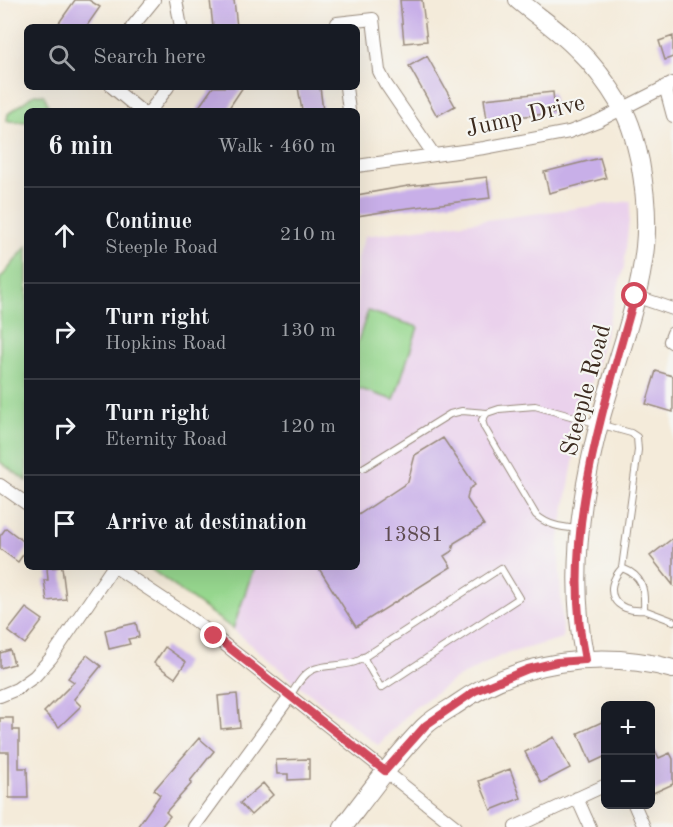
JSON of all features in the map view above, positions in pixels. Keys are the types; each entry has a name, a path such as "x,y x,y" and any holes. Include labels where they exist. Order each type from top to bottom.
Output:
{"street":[{"path":"134,24 154,0"},
{"path":"176,0 180,24"},
{"name":"Steeple Road","path":"518,0 576,47 593,66 622,108 637,149 645,191 645,246 635,296 593,448 579,529 576,587 579,630 585,660"},
{"path":"337,24 373,19 380,71 385,83 434,155"},
{"path":"669,85 673,116"},
{"name":"Jump Drive","path":"360,166 569,132 598,122 669,85"},
{"path":"116,90 137,108"},
{"path":"152,108 166,90"},
{"path":"346,90 349,108"},
{"path":"635,296 673,309"},
{"path":"673,333 670,342 673,343"},
{"path":"0,485 24,502"},
{"path":"0,696 17,689 35,676 51,658 112,570"},
{"path":"119,570 186,614 456,827"},
{"path":"343,827 385,771 426,725 475,691 528,669 557,662 625,659 673,669"},
{"path":"194,827 290,696"},
{"path":"515,827 601,787"},
{"path":"578,798 590,827"},
{"path":"636,809 644,827"}],"lane":[{"path":"363,468 450,414 462,411 487,413 499,409 535,406 631,433 637,437 639,443 622,568 612,584 612,594 617,604 624,609 645,610 673,621"},
{"path":"487,413 482,420 484,427 536,515 545,523 579,529"},
{"path":"290,696 304,676 314,669 349,665 501,568 519,597 381,688 363,657"},
{"path":"622,568 637,576 644,586 645,610"}],"shaded area":[{"path":"631,201 624,267 581,419 559,539 563,638 502,655 453,680 413,709 378,745 298,685 233,629 253,570 360,570 360,251 365,236"}],"green space":[{"path":"35,94 44,95 48,105 42,108 24,108 24,122 7,121 8,114"},
{"path":"24,250 24,479 0,462 0,279"},
{"path":"368,311 418,327 394,400 360,389 360,335"},
{"path":"152,570 253,570 233,629"}],"building":[{"path":"75,0 89,0 100,7 88,24 58,24"},
{"path":"210,0 234,0 237,24 213,24"},
{"path":"400,0 422,0 427,41 404,43"},
{"path":"673,36 673,57 665,60 659,41"},
{"path":"427,56 455,106 437,116 409,66"},
{"path":"211,90 241,90 229,108 198,108"},
{"path":"298,90 320,90 323,108 302,108"},
{"path":"553,92 555,113 487,120 484,99"},
{"path":"600,158 606,178 549,193 544,172"},
{"path":"487,177 490,198 360,216 360,194 408,186"},
{"path":"656,371 673,376 673,412 646,404"},
{"path":"443,438 475,485 469,489 467,499 484,525 454,543 452,551 444,556 451,567 356,627 320,570 360,570 360,514 408,482 415,455"},
{"path":"6,528 24,542 24,553 18,562 0,549 0,536"},
{"path":"673,538 673,585 650,556"},
{"path":"47,570 62,570 66,599 47,601 44,580 48,580"},
{"path":"26,608 43,620 25,644 8,631"},
{"path":"136,623 139,637 128,639 130,644 109,649 105,630"},
{"path":"165,647 186,662 175,678 154,663"},
{"path":"10,650 14,664 0,668 0,653"},
{"path":"87,655 101,666 74,699 81,706 59,727 44,712 74,682 68,678"},
{"path":"237,694 240,727 221,729 218,696"},
{"path":"0,718 13,718 13,730 19,730 19,768 27,768 28,798 9,798 9,752 0,752"},
{"path":"601,722 601,758 591,763 578,733"},
{"path":"554,737 570,768 541,783 525,752"},
{"path":"199,738 214,751 190,781 192,783 166,812 170,816 161,827 137,827 160,795 154,790"},
{"path":"655,750 659,758 670,753 673,759 673,784 655,792"},
{"path":"309,759 309,779 288,780 288,774 277,774 276,760"},
{"path":"510,769 521,798 491,810 479,781"},
{"path":"263,783 273,795 251,815 240,803"}],"route":[{"path":"214,636 385,771 426,725 475,691 528,669 557,662 585,660 579,630 576,587 577,546 582,505 593,448 635,296"}]}
